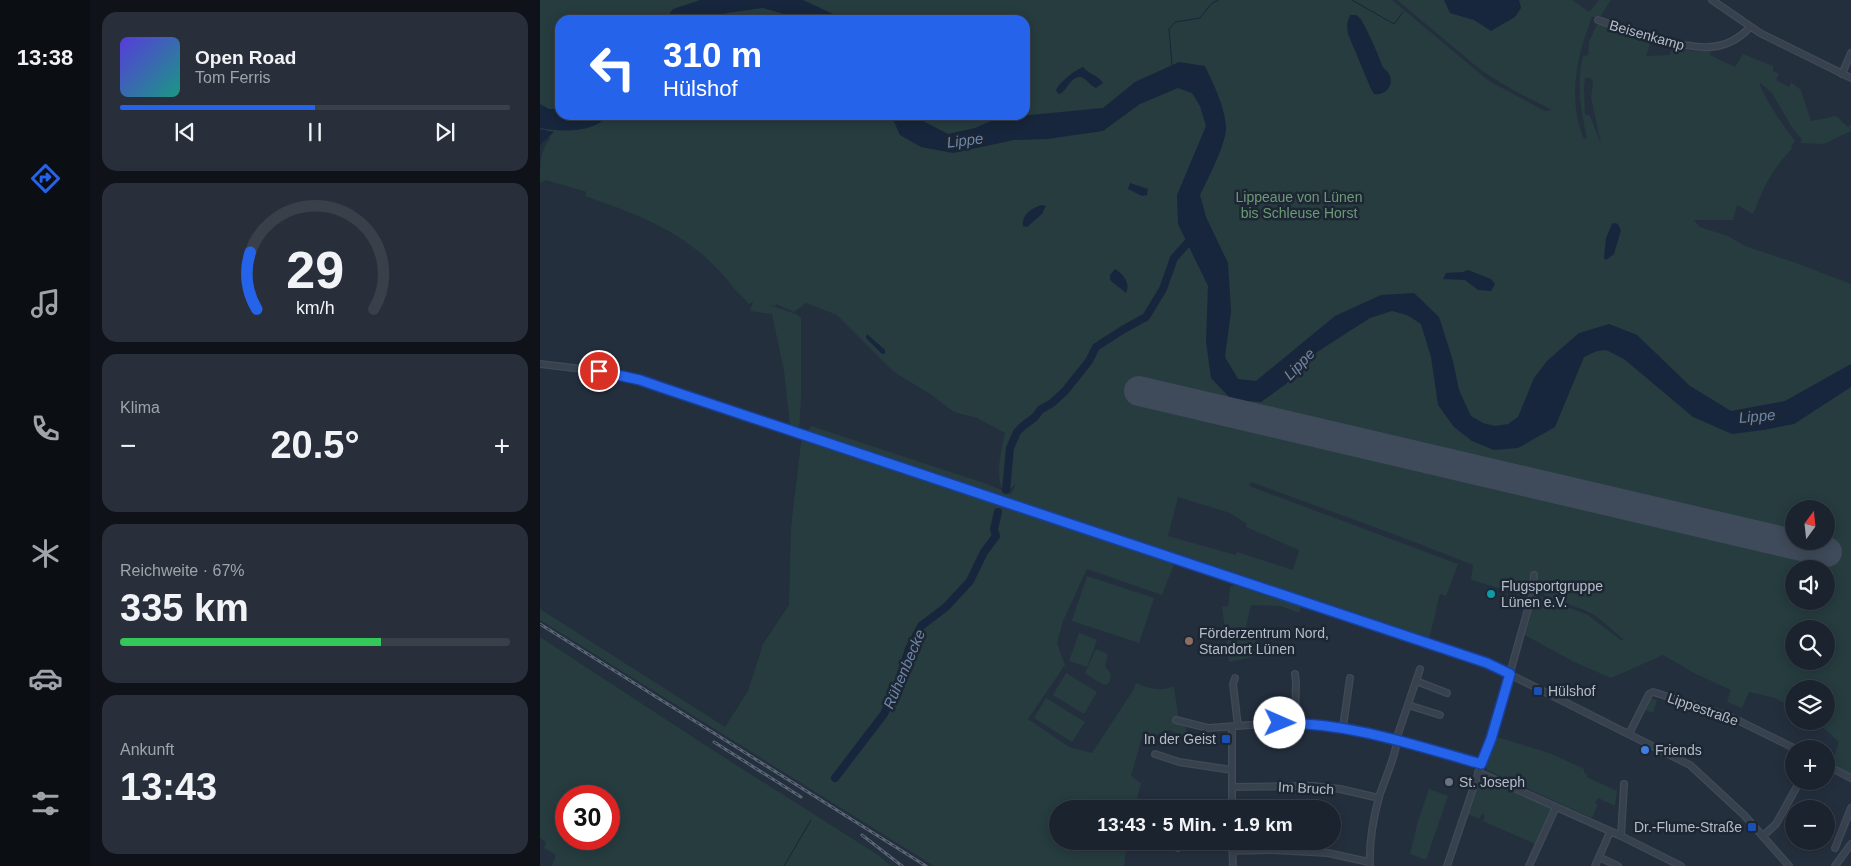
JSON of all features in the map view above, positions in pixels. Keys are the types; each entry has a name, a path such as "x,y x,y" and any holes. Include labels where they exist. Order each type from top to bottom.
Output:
{"street":[{"path":"1712,0 1750,28 1851,78"},
{"name":"Beisenkamp","path":"1598,20 1688,47 1710,48 1722,46 1737,39 1750,28"},
{"path":"1842,74 1851,53"},
{"path":"540,364 599,371 640,380 1487,663 1682,760 1696,769 1744,815 1789,866"},
{"path":"1447,866 1491,739 1533,591 1534,575"},
{"path":"1233,866 1232,851 1269,850 1328,853 1370,864 1374,821 1379,798 1420,669"},
{"path":"1295,674 1295,723"},
{"path":"1232,800 1235,726 1233,684 1235,678"},
{"path":"1344,727 1350,678"},
{"path":"1416,681 1447,693"},
{"name":"Lippestraße","path":"1630,734 1649,694 1653,692 1731,717 1785,743"},
{"path":"1408,704 1440,715"},
{"path":"1176,720 1208,728 1295,723 1344,727 1481,764"},
{"path":"1154,754 1178,762 1232,770"},
{"path":"1835,770 1851,778"},
{"path":"1478,772 1621,836 1681,866"},
{"path":"1621,836 1624,784"},
{"name":"Im Bruch","path":"1232,787 1313,786 1340,789 1379,798"},
{"path":"1763,836 1776,824 1795,790"},
{"path":"1528,866 1556,807"},
{"path":"1835,848 1851,808"},
{"path":"1595,866 1610,832"},
{"path":"1835,866 1851,844"},
{"path":"1599,857 1618,866"}],"green space":[{"name":"Lippeaue von Lünen bis Schleuse Horst","path":"540,0 1392,0 1489,81 1545,111 1552,110 1513,90 1482,71 1397,0 1572,0 1589,12 1599,0 1611,0 1600,17 1592,17 1578,62 1575,93 1576,109 1584,139 1587,138 1580,97 1581,66 1583,56 1588,55 1589,42 1598,22 1652,39 1646,56 1670,55 1672,45 1692,51 1711,50 1710,55 1735,67 1743,54 1773,66 1773,71 1779,74 1776,80 1789,87 1791,82 1801,90 1811,121 1836,116 1848,127 1851,124 1851,131 1824,144 1800,143 1802,140 1791,126 1772,93 1759,82 1780,121 1795,141 1791,147 1792,149 1769,179 1753,214 1737,205 1733,220 1694,220 1700,227 1728,236 1745,246 1851,284 1851,774 1835,765 1835,754 1839,742 1826,730 1835,730 1835,680 1785,680 1785,704 1775,698 1749,692 1742,708 1727,702 1731,690 1696,674 1663,655 1611,678 1572,661 1523,634 1534,594 1588,615 1622,641 1623,639 1596,616 1544,595 1545,592 1529,588 1526,596 1471,580 1473,565 1251,482 1249,486 1458,564 1446,596 1440,594 1429,639 1178,554 1162,595 1087,569 1063,621 1057,643 1065,665 1028,719 1069,747 1092,753 1136,683 1155,689 1174,686 1178,715 1193,741 1169,730 1141,740 1131,776 1141,783 1137,800 1049,800 1049,850 1126,850 1124,866 934,866 540,620 540,609 725,727 748,691 763,644 789,605 791,528 801,443 811,426 987,484 1011,494 1016,484 1007,491 1002,488 999,475 1005,433 977,418 954,412 930,394 894,372 837,315 806,303 794,312 776,304 776,306 769,305 796,314 801,318 799,429 790,426 784,371 772,314 750,311 753,302 748,304 718,269 684,241 666,230 648,220 585,196 587,192 546,180 540,183 543,152 551,138 540,134","holes":["1585,78 1590,78 1593,81 1591,97 1601,144 1590,116 1585,114","1178,497 1230,513 1247,524 1246,527 1299,550 1293,570 1237,552 1236,555 1168,536"]},
{"path":"1087,576 1154,598 1139,643 1072,621"},
{"path":"1239,583 1301,605 1299,613 1281,606 1251,605 1246,627 1252,630 1252,637 1258,639 1253,657 1229,662 1222,607 1228,606 1230,587"},
{"path":"1079,633 1097,640 1087,667 1069,661"},
{"path":"540,637 878,855 891,866 552,866 556,855 544,848 546,842 540,838"},
{"path":"1096,649 1108,654 1105,666 1111,674 1107,685 1098,682 1085,673"},
{"path":"1066,673 1097,692 1084,714 1053,695"},
{"path":"1046,698 1085,722 1072,742 1034,718"},
{"path":"1651,698 1657,700 1653,713 1645,710"},
{"path":"1494,736 1552,754 1584,769 1587,777 1617,791 1615,806 1598,798 1595,804 1598,804 1592,818 1487,770 1485,765"},
{"path":"1487,779 1551,809 1535,844 1483,821 1485,816 1482,814 1479,819 1468,814 1480,781"},
{"path":"1429,789 1448,796 1426,860 1410,854 1418,821"}],"water":[{"path":"700,0 803,0 835,15 787,15 763,8 721,15 669,15 673,9"},
{"path":"1444,0 1519,0 1521,8 1515,17 1491,31 1474,20 1450,13"},
{"path":"1350,15 1356,15 1361,19 1383,66 1391,78 1390,86 1382,93 1374,94 1371,89 1348,34 1347,24"},
{"name":"Lippe","path":"1179,62 1205,66 1218,95 1225,118 1226,132 1224,141 1200,195 1206,217 1228,263 1231,311 1225,357 1238,379 1256,381 1335,316 1381,295 1414,293 1439,317 1453,361 1459,390 1471,416 1483,423 1495,426 1508,424 1518,417 1534,378 1547,361 1579,333 1609,324 1637,335 1690,386 1731,411 1785,401 1851,364 1851,387 1794,424 1732,434 1693,417 1624,359 1606,350 1597,351 1584,357 1555,427 1518,448 1494,450 1472,441 1454,427 1438,405 1431,357 1421,324 1407,315 1392,311 1370,318 1317,352 1286,384 1261,402 1229,397 1211,378 1206,342 1208,286 1178,224 1177,195 1206,126 1200,106 1192,93 1178,88 1140,104 1103,131 1047,139 1014,140 953,153 921,147 900,135 893,120 924,120 948,134 975,128 993,120 1030,120 1030,115 1103,108 1135,82"},
{"path":"1083,67 1103,83 1096,88 1080,77 1074,79 1062,93 1059,94 1056,91 1063,81"},
{"path":"540,104 549,109 555,109 555,120 604,120 595,125 577,130 540,128"},
{"path":"540,129 554,132 540,145"},
{"path":"1130,183 1148,189 1147,195 1142,196 1128,189"},
{"path":"1041,205 1046,206 1042,214 1027,227 1023,226 1025,215"},
{"path":"1614,223 1618,224 1621,230 1614,254 1606,260 1604,258 1606,238"},
{"path":"1115,269 1121,273 1127,282 1126,293 1110,280 1110,275"},
{"path":"1468,270 1491,279 1495,284 1491,291 1478,290 1465,280 1443,279 1446,273"},
{"path":"867,334 885,350 885,354 882,354 866,338"}],"waterway":[{"path":"1172,65 1169,29 1175,22 1200,18 1211,4 1218,0"},
{"path":"1352,0 1394,24 1403,12"},
{"name":"Rühenbecke","path":"1006,490 1010,448 1017,432 1035,417 1040,410 1052,403 1065,391 1089,361 1096,347 1146,317 1163,289 1174,258 1193,237"},
{"name":"Rühenbecke","path":"835,778 884,714 899,680 909,649 921,626 946,607 970,581 984,552 996,536 994,529 998,512"},
{"path":"784,866 811,820"}],"runway":[{"path":"1139,391 1827,552"}],"railway":[{"path":"540,624 926,866"},
{"path":"714,742 801,797"},
{"path":"862,835 902,866"}],"place":[{"name":"Flugsportgruppe Lünen e.V.","path":"1491,594"},
{"name":"Förderzentrum Nord, Standort Lünen","path":"1189,641"},
{"name":"Hülshof","path":"1538,691"},
{"name":"In der Geist","path":"1226,739"},
{"name":"Friends","path":"1645,750"},
{"name":"St. Joseph","path":"1449,782"},
{"name":"Dr.-Flume-Straße","path":"1752,827"}],"route":[{"path":"599,371 640,380 1487,663 1510,674 1491,739 1481,764 1359,730 1317,724 1280,723"}]}
